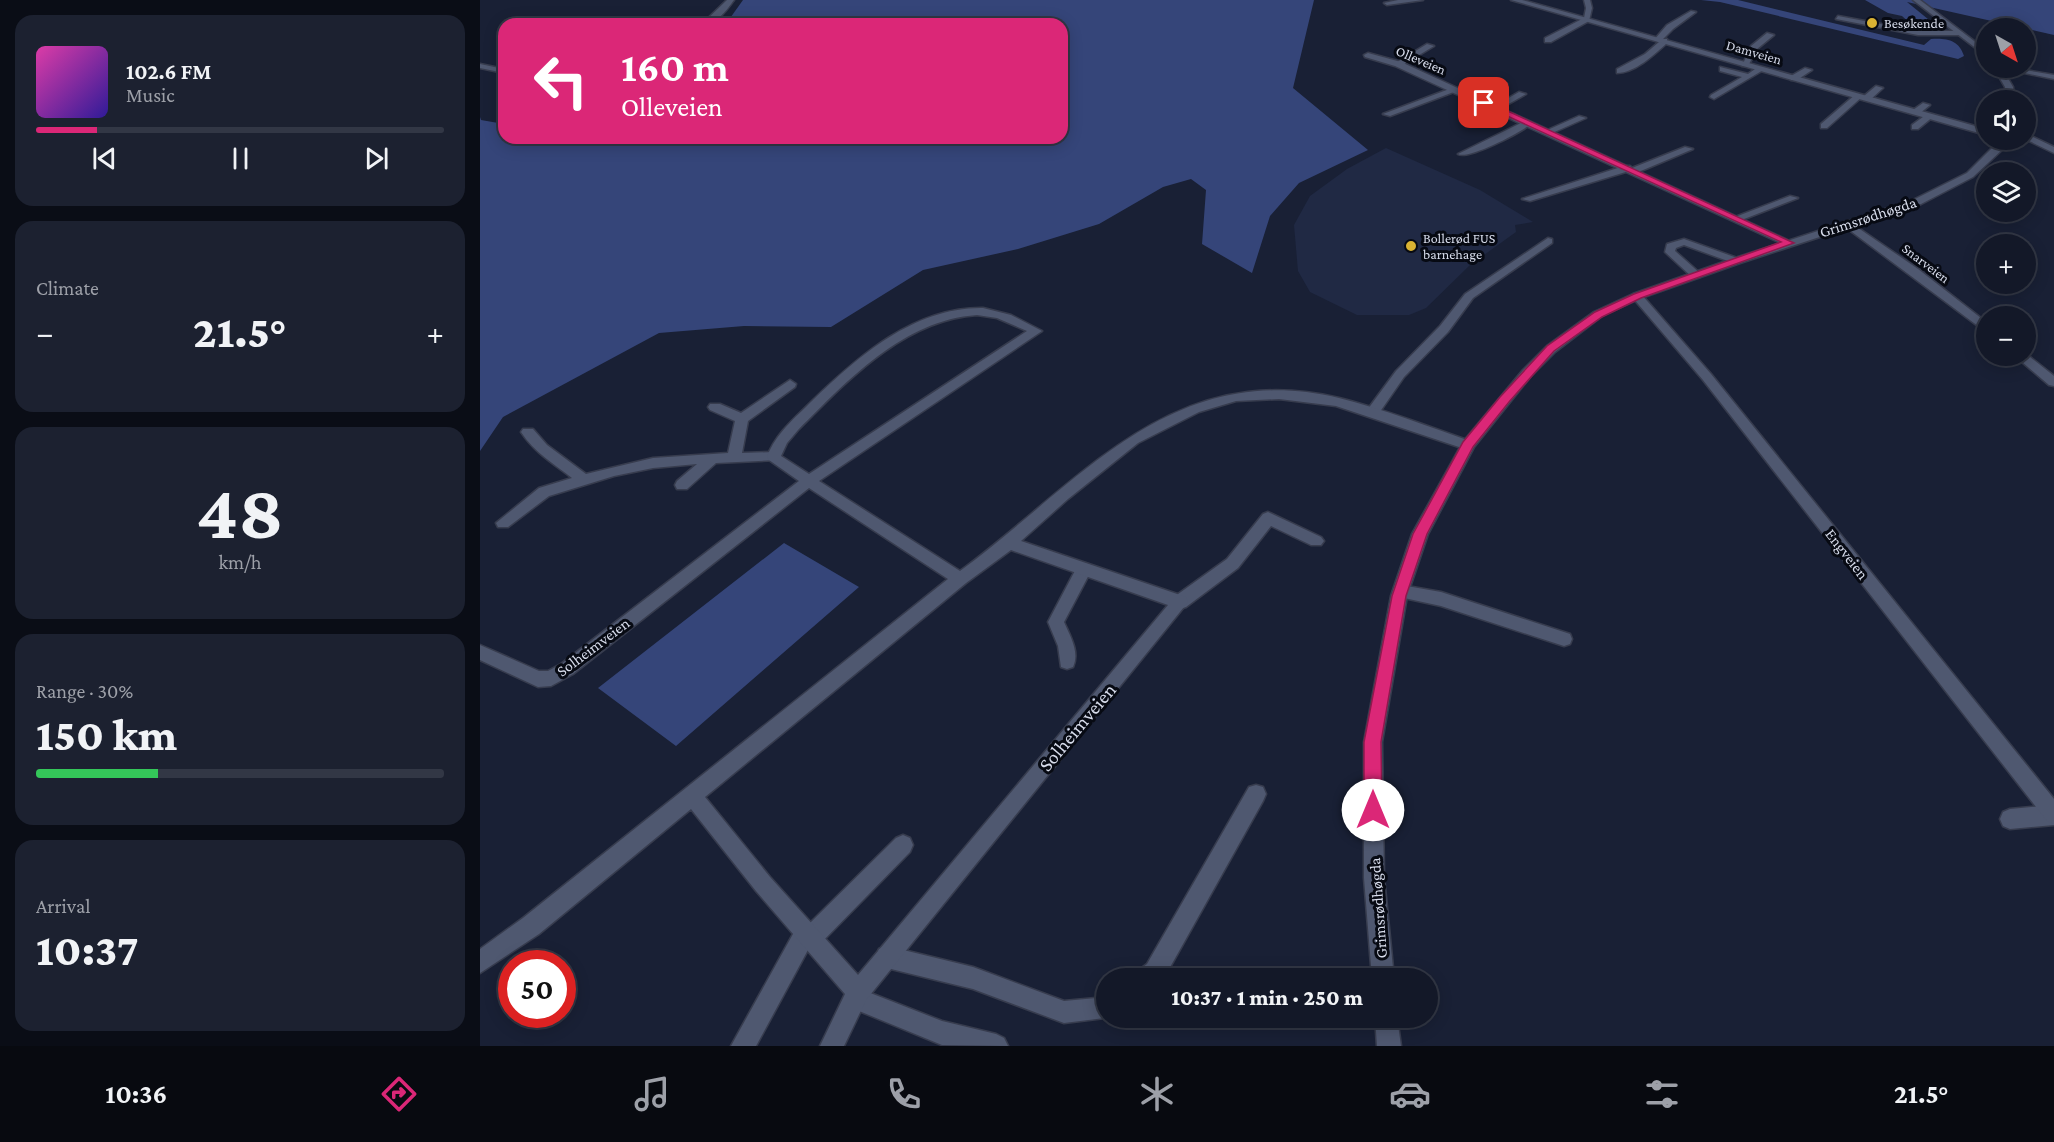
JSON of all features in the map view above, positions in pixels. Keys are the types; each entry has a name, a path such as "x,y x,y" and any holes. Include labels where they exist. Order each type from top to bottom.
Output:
{"street":[{"path":"714,18 731,0"},
{"path":"1387,3 1420,0"},
{"name":"Damveien","path":"1514,0 1976,129"},
{"path":"1548,40 1585,20 1589,8 1587,0"},
{"path":"1916,0 1976,46"},
{"path":"1620,72 1648,56 1670,27 1693,12"},
{"path":"1838,18 1918,33 1959,33"},
{"path":"1745,64 1754,48 1770,35"},
{"path":"1398,64 1430,46"},
{"name":"Olleveien","path":"1368,55 1398,64 1790,243"},
{"path":"480,66 498,70"},
{"path":"1723,69 1747,76"},
{"path":"1714,97 1761,69"},
{"path":"1794,78 1808,70"},
{"path":"2036,74 2054,77"},
{"path":"1473,98 1503,84"},
{"path":"1824,126 1878,88"},
{"path":"1387,114 1455,90"},
{"path":"1495,108 1522,94"},
{"path":"1916,112 1926,105"},
{"path":"1915,127 1930,116"},
{"path":"1547,132 1582,118"},
{"path":"1463,153 1494,141 1528,123"},
{"path":"2036,141 2054,144"},
{"path":"2036,141 2054,150"},
{"path":"1527,199 1630,170 1688,149"},
{"name":"Grimsrødhøgda","path":"1382,968 1374,878 1373,742 1401,591 1420,534 1468,445 1504,399 1551,349 1598,314 1637,296 1696,275 1917,202 1970,175 1997,150"},
{"path":"1735,219 1792,198"},
{"name":"Snarveien","path":"1848,224 1914,271 1976,320"},
{"path":"1372,413 1401,374 1444,329 1469,296 1548,241"},
{"path":"1696,275 1670,252 1671,246 1684,242 1736,261"},
{"name":"Engveien","path":"1637,296 1707,377 2054,814"},
{"name":"Solheimveien","path":"480,652 538,679 551,678 567,669 810,480 1036,331 988,311 958,313 911,328 884,344 832,390 786,436 774,457"},
{"path":"2034,366 2054,382"},
{"path":"734,457 742,418 790,384"},
{"path":"480,962 531,926 960,579 1009,543 1063,495 1133,440 1194,409 1234,397 1280,395 1337,402 1468,445"},
{"path":"715,407 742,418"},
{"path":"528,432 542,448 582,478"},
{"path":"503,523 544,492 582,478 653,463 713,458 774,457 960,579"},
{"path":"682,485 713,458"},
{"name":"Solheimveien","path":"832,1046 857,995 1180,602 1196,586 1226,569 1240,555 1268,518 1316,541"},
{"path":"1009,543 1180,602"},
{"path":"1067,662 1066,646 1056,622 1084,569"},
{"path":"1401,591 1441,599 1564,639"},
{"path":"1157,968 1256,794"},
{"path":"692,795 763,884 857,995 942,1033 996,1046"},
{"path":"2010,819 2054,814"},
{"path":"743,1046 808,936 903,845"},
{"path":"887,957 973,978 1064,1012 1096,1009"},
{"path":"1387,1028 1389,1046"}],"shaded area":[{"path":"743,0 1314,0 1293,88 1368,150 1299,183 1270,216 1252,273 1202,244 1206,190 1191,179 1163,187 1099,224 1018,249 923,270 831,327 744,326 659,333 503,417 480,451 480,117 481,120 498,123 498,144 1068,144 1068,18 730,18"},
{"path":"1701,0 1738,0 1924,45 1931,39 1952,41 1959,46 1964,56 1958,59 1720,2"},
{"path":"1865,0 2054,0 2054,35 2036,31 2036,18 1978,18 1907,2 1939,28 1927,30 1913,26 1902,16 1888,13"},
{"path":"1386,148 1480,190 1533,222 1515,225 1516,232 1470,265 1426,308 1409,315 1357,315 1310,292 1298,271 1294,225 1310,196 1347,169"},
{"path":"784,543 859,587 676,746 598,688"}],"place":[{"name":"Besøkende","path":"1872,23"},
{"name":"Bollerød FUS barnehage","path":"1411,246"}],"route":[{"path":"1373,810 1373,742 1399,596 1420,534 1468,445 1527,373 1551,349 1598,314 1637,296 1790,243 1484,103"}]}
